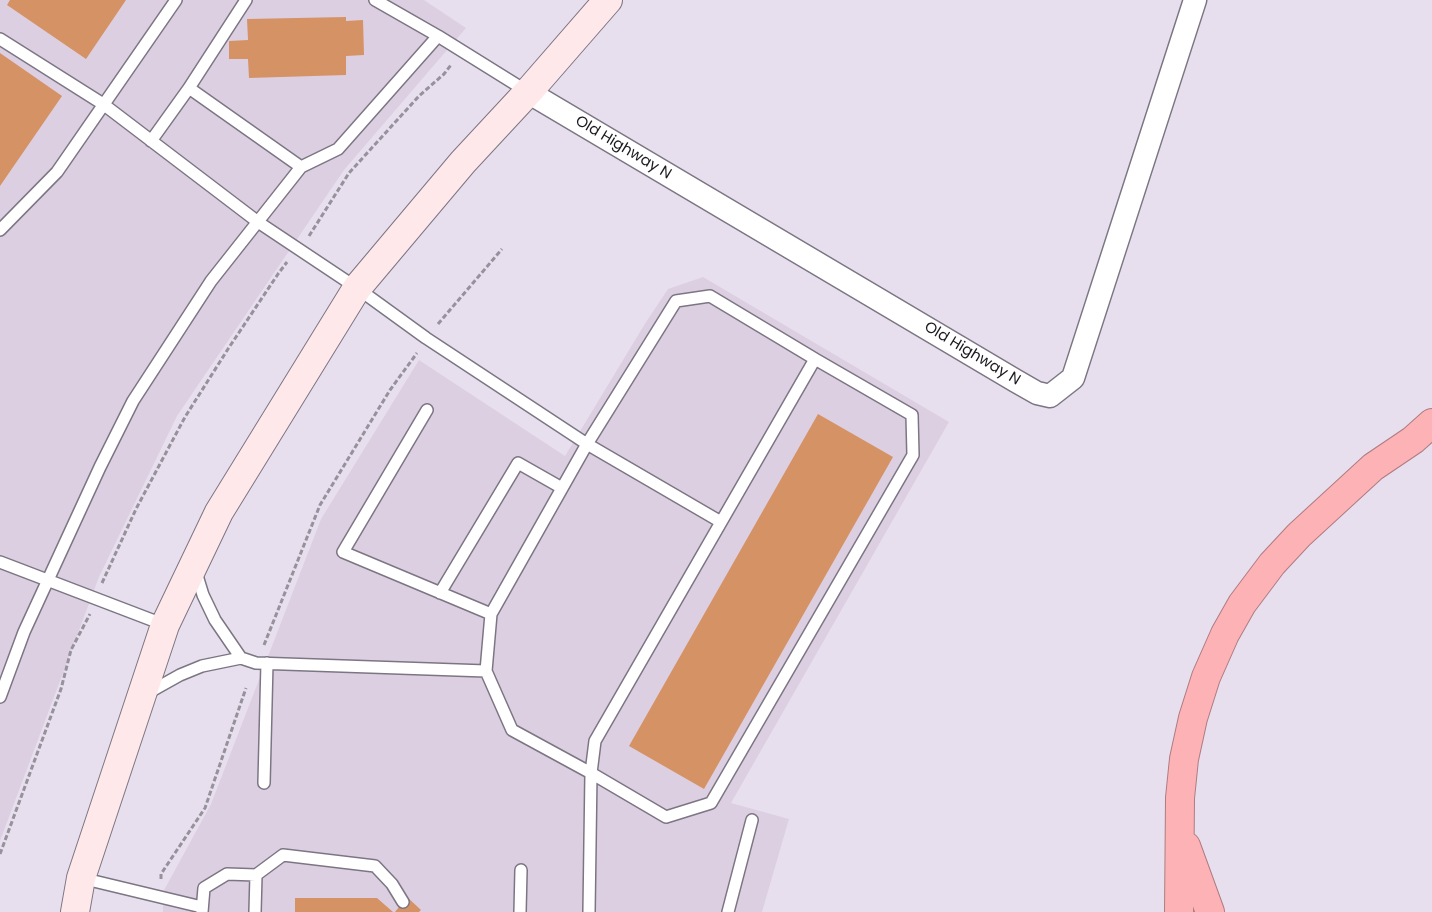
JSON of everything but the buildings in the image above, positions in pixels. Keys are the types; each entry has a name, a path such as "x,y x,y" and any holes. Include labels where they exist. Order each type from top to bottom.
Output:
{"highway":[{"path":"1179,912 1180,798 1184,758 1193,718 1206,677 1225,634 1242,604 1272,564 1299,535 1373,467 1412,440 1432,423"},
{"path":"1181,831 1210,912"}],"main road":[{"path":"75,912 81,878 165,625 219,512 357,288 463,162 528,92 608,0"}],"street":[{"name":"Old Highway N","path":"528,92 1016,381 1037,393 1050,396 1073,378 1195,0"}],"lane":[{"path":"0,230 58,172 176,0"},
{"path":"151,141 246,0"},
{"path":"375,0 438,36 528,92"},
{"path":"0,697 24,632 100,466 133,400 211,281 301,167 338,150 438,36"},
{"path":"0,39 103,104 258,222 357,288 426,338 587,444 721,522"},
{"path":"188,88 301,167"},
{"path":"710,296 815,359 912,415 913,455 711,803 666,817 512,730 486,671 491,614 587,444 676,301 710,296"},
{"path":"589,912 591,773 595,741 815,359"},
{"path":"427,410 343,552 491,614"},
{"path":"440,593 518,463 562,488"},
{"path":"0,562 165,625"},
{"path":"194,565 203,594 215,620 241,658"},
{"path":"141,696 180,675 202,666 241,658 262,663 486,671"},
{"path":"262,663 264,783"},
{"path":"728,912 752,820"},
{"path":"81,878 160,897 202,910 204,888 227,874 256,875 283,854 375,866 392,884 403,902"},
{"path":"520,912 521,870"},
{"path":"255,912 256,875"}],"path":[{"path":"0,854 61,689 71,650 97,600 103,581 136,509 185,417 278,274 311,234 349,173 419,96 444,74 462,51"},
{"path":"160,897 161,874 204,808 262,663 320,505 390,390 414,360 426,338 502,249"}],"shaded area":[{"path":"0,0 424,0 466,28 344,170 177,416 99,577 0,841"},
{"path":"703,277 949,422 731,803 789,819 762,912 163,912 163,892 211,804 321,519 419,360 565,456 668,289"}]}
